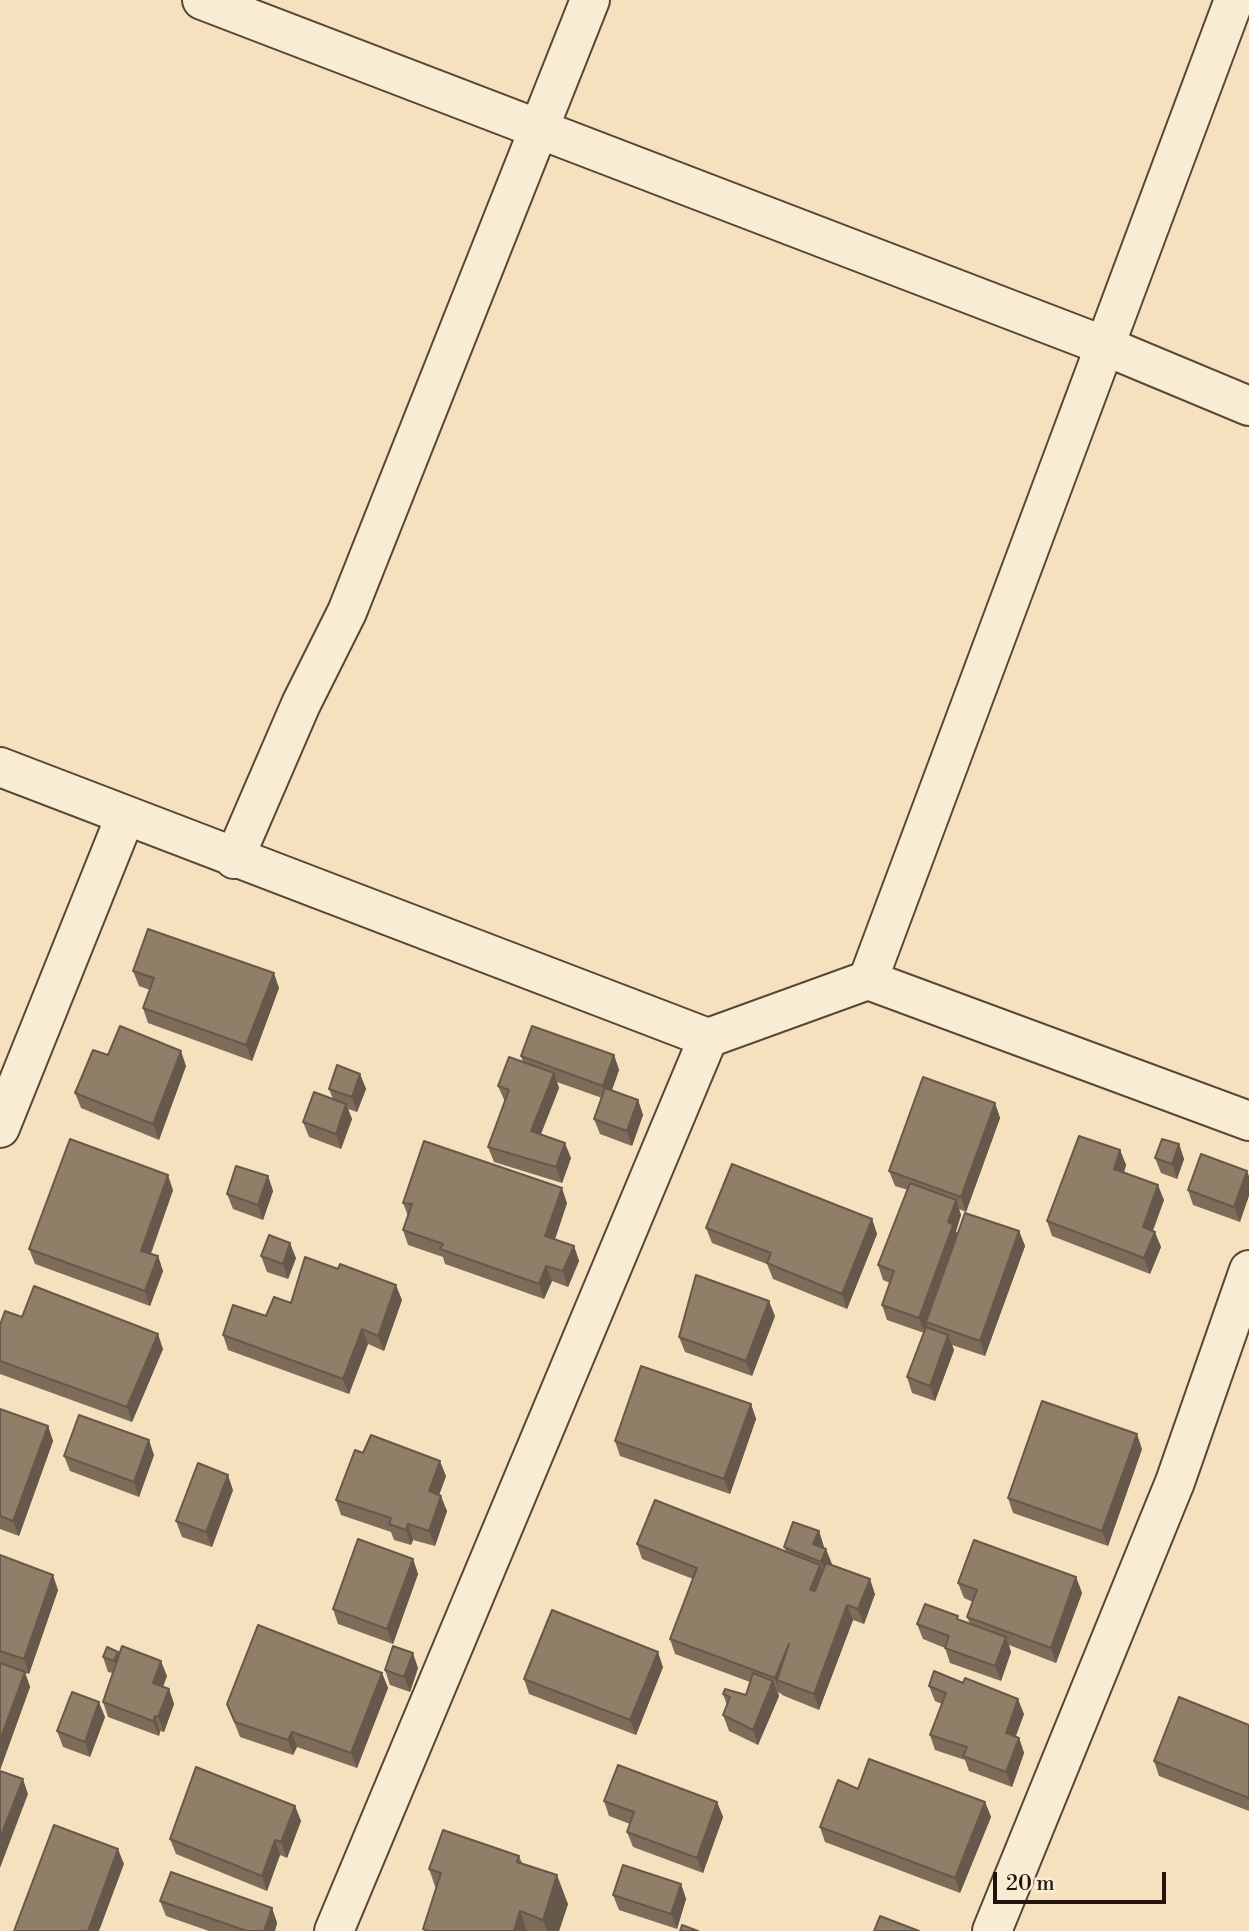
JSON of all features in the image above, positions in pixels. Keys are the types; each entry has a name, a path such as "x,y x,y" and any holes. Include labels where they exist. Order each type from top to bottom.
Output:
{"street":[{"path":"202,0 1105,346 1249,406"},
{"path":"234,859 301,704 347,612 541,130 590,0"},
{"path":"868,980 1234,0"},
{"path":"0,767 234,859 708,1038 868,980 1249,1121"},
{"path":"0,1128 125,817"},
{"path":"334,1931 708,1038"},
{"path":"992,1931 1175,1482 1249,1270"}],"building":[{"path":"148,929 274,973 246,1045 143,1008 154,978 133,971"},
{"path":"120,1026 181,1051 153,1124 75,1093 93,1050 108,1055"},
{"path":"532,1026 614,1055 603,1086 521,1056"},
{"path":"509,1057 554,1073 531,1131 565,1143 556,1167 488,1147 509,1090 498,1086"},
{"path":"337,1065 360,1074 352,1097 329,1089"},
{"path":"923,1077 995,1103 961,1197 889,1171"},
{"path":"605,1088 638,1100 627,1131 594,1119"},
{"path":"314,1092 346,1104 336,1134 303,1122"},
{"path":"1079,1136 1120,1150 1114,1169 1158,1185 1143,1227 1155,1232 1144,1258 1047,1221"},
{"path":"70,1139 168,1175 141,1251 158,1256 145,1291 29,1249"},
{"path":"1162,1139 1179,1144 1172,1164 1155,1158"},
{"path":"424,1141 562,1188 545,1236 574,1246 563,1271 546,1266 539,1284 440,1249 443,1244 403,1230 412,1204 403,1203"},
{"path":"1201,1154 1247,1171 1234,1207 1188,1190"},
{"path":"732,1164 872,1219 842,1294 767,1263 771,1253 706,1228"},
{"path":"236,1166 268,1176 258,1205 227,1194"},
{"path":"910,1183 956,1200 948,1222 953,1225 919,1318 882,1305 894,1271 878,1265"},
{"path":"965,1213 1019,1231 980,1341 926,1322"},
{"path":"269,1235 290,1243 283,1264 261,1256"},
{"path":"305,1257 338,1269 340,1264 396,1285 378,1336 362,1329 343,1379 223,1335 233,1305 266,1316 274,1297 291,1303"},
{"path":"696,1275 769,1301 746,1361 679,1337"},
{"path":"34,1286 158,1334 127,1407 0,1361 0,1325 5,1311 22,1317"},
{"path":"926,1327 948,1335 930,1386 907,1377"},
{"path":"641,1366 751,1404 724,1479 615,1441"},
{"path":"1042,1401 1137,1434 1102,1531 1008,1498"},
{"path":"0,1409 48,1426 13,1521 0,1516"},
{"path":"79,1415 149,1440 134,1482 64,1456"},
{"path":"371,1435 440,1461 429,1491 441,1496 429,1531 408,1524 406,1530 389,1524 391,1518 336,1500 355,1450 363,1453"},
{"path":"198,1463 228,1475 206,1532 176,1521"},
{"path":"655,1500 820,1565 810,1590 815,1591 826,1563 870,1579 858,1609 847,1605 814,1694 777,1680 789,1644 775,1678 670,1639 697,1568 637,1544"},
{"path":"793,1522 819,1531 813,1544 826,1549 821,1562 784,1547"},
{"path":"358,1539 413,1559 387,1629 333,1609"},
{"path":"974,1540 1076,1577 1051,1648 967,1617 977,1590 958,1583"},
{"path":"0,1555 53,1575 24,1659 0,1651"},
{"path":"925,1604 1006,1637 995,1666 945,1648 949,1636 917,1624"},
{"path":"552,1610 658,1652 630,1720 524,1679"},
{"path":"258,1625 382,1673 351,1753 292,1732 288,1740 235,1722 227,1704"},
{"path":"122,1646 161,1661 153,1683 169,1689 158,1717 155,1716 153,1721 103,1702"},
{"path":"393,1646 413,1653 404,1677 385,1670"},
{"path":"107,1647 118,1652 114,1661 103,1657"},
{"path":"0,1663 25,1672 0,1740"},
{"path":"934,1671 963,1683 965,1678 1018,1699 1006,1733 1019,1738 1006,1772 963,1756 967,1747 930,1735 946,1693 929,1686"},
{"path":"753,1673 773,1681 753,1730 723,1715 730,1697 723,1694 725,1689 746,1695"},
{"path":"72,1692 99,1702 85,1742 57,1731"},
{"path":"1179,1697 1249,1725 1249,1798 1154,1761"},
{"path":"869,1759 985,1802 955,1878 820,1827 838,1780 858,1789"},
{"path":"618,1765 717,1802 697,1858 627,1832 634,1812 604,1801"},
{"path":"196,1767 295,1806 281,1842 275,1840 262,1876 170,1839"},
{"path":"0,1771 23,1779 0,1838"},
{"path":"54,1825 118,1849 88,1931 14,1931"},
{"path":"443,1830 519,1856 517,1862 557,1875 543,1920 520,1911 514,1931 423,1929 441,1873 429,1869"},
{"path":"623,1865 681,1884 671,1914 613,1895"},
{"path":"171,1872 272,1908 264,1931 247,1931 160,1901"},
{"path":"880,1916 919,1931 874,1931"},
{"path":"682,1925 698,1931 680,1931"}]}
